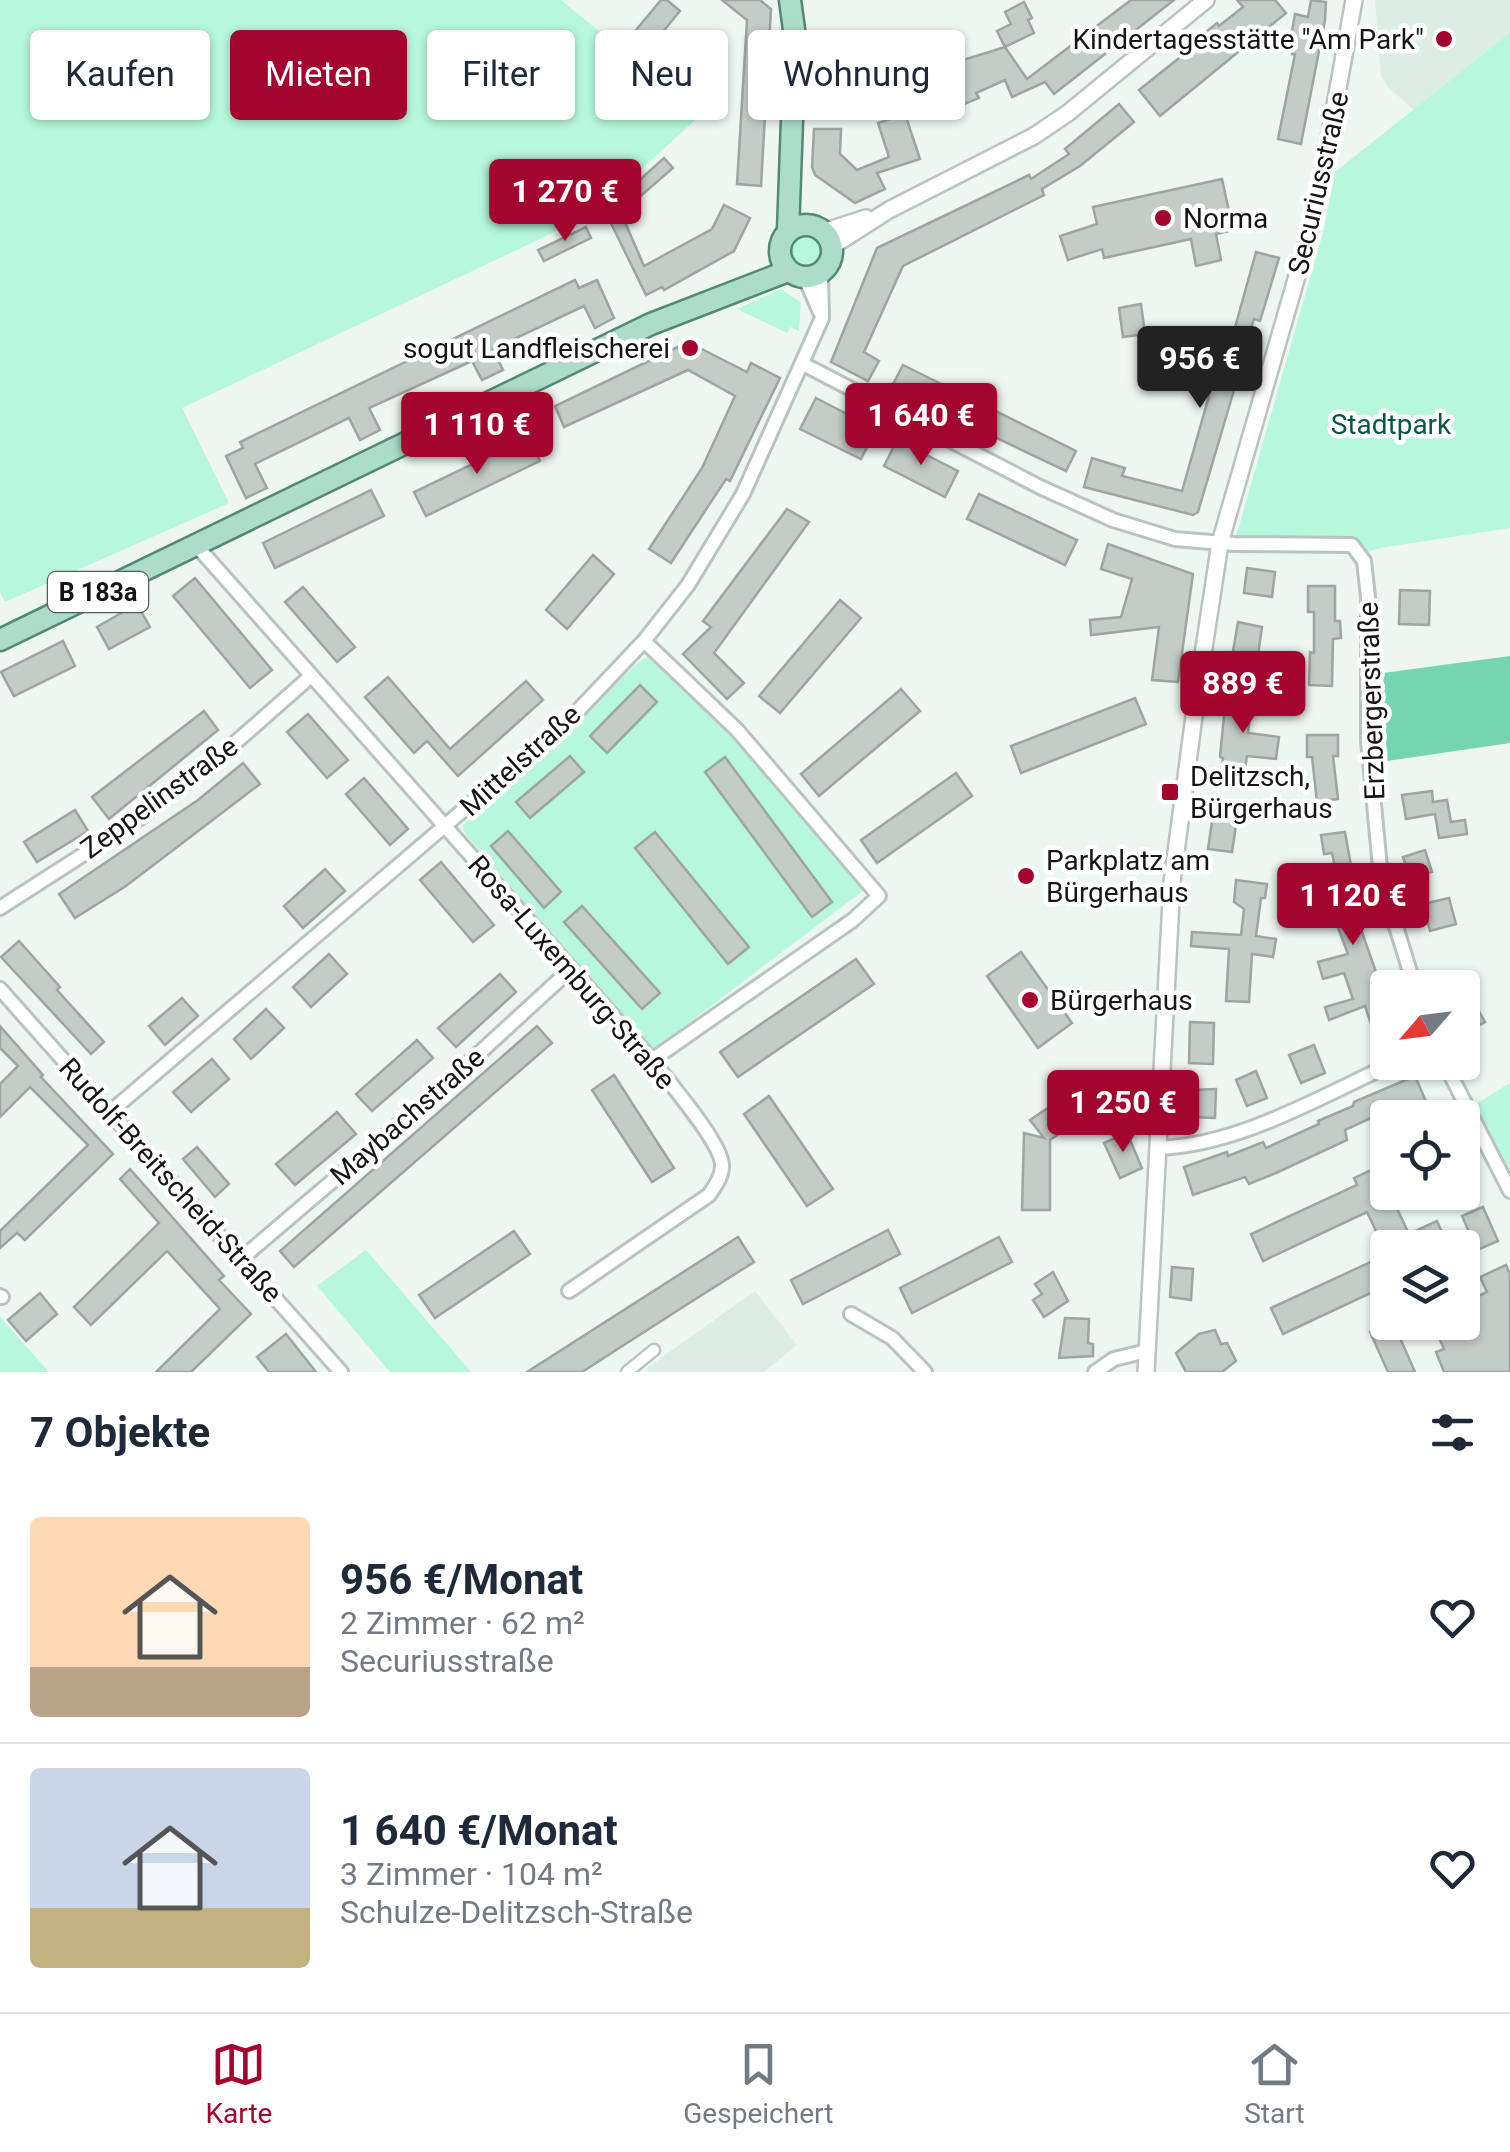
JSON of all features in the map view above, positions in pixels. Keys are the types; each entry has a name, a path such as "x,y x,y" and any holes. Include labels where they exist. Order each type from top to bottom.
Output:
{"main road":[{"path":"790,0 795,37 789,180 812,234 831,259 798,269 780,243 812,234"},
{"name":"B 183a","path":"0,640 652,324 727,292 798,269"}],"street":[{"path":"812,234 889,210 1034,136 1068,113 1206,0"},
{"name":"Securiusstraße","path":"1146,1372 1172,882 1182,791 1220,543 1316,210 1354,0"},
{"name":"Mittelstraße","path":"109,1113 572,717 644,641 688,585 744,494 803,364 822,318 798,269"},
{"name":"Erzbergerstraße","path":"803,364 1040,487 1114,520 1175,538 1220,543 1352,545 1361,554 1368,597 1368,741 1381,878 1409,970"},
{"name":"Rosa-Luxemburg-Straße","path":"195,544 652,1060 714,1145 723,1163 719,1180 709,1195 569,1291"},
{"path":"644,641 737,730 879,896 853,920 652,1060"},
{"name":"Zeppelinstraße","path":"0,908 140,818 219,757 311,676"},
{"name":"Maybachstraße","path":"240,1259 438,1091 571,969"},
{"name":"Rudolf-Breitscheid-Straße","path":"0,989 341,1372"},
{"path":"1158,1148 1177,1148 1260,1125 1370,1074"},
{"path":"1453,1080 1510,1190"},
{"path":"851,1314 892,1338 926,1372"},
{"path":"627,1372 654,1350"},
{"path":"1094,1372 1114,1359 1147,1351"}],"shaded area":[{"name":"Kindertagesstätte \"Am Park\"","path":"1375,0 1510,0 1510,89 1439,132 1388,87 1381,76"},
{"path":"1510,656 1510,743 1387,761 1383,673"},
{"path":"755,1291 797,1345 764,1372 649,1372 647,1368"}],"green space":[{"path":"0,0 561,0 598,30 595,120 695,120 593,214 182,408 229,503 5,602 0,592"},
{"name":"Stadtpark","path":"1510,33 1510,528 1361,554 1352,545 1234,544 1324,229 1335,172"},
{"path":"805,233 818,238 823,251 818,264 805,269 792,264 787,251 792,238"},
{"path":"781,289 801,303 799,331 790,327 787,333 737,309"},
{"path":"648,657 733,738 864,890 653,1050 462,826"},
{"path":"1510,1083 1510,1191 1480,1132 1480,1102"},
{"path":"366,1250 471,1372 390,1372 317,1286"},
{"path":"0,1317 49,1372 0,1372"}],"building":[{"path":"661,0 667,0 680,11 664,30 636,30"},
{"path":"722,0 760,0 771,9 770,30 748,30 748,120 765,120 761,186 737,184 747,20"},
{"path":"1131,0 1174,0 1054,94 1045,82 1012,97 1005,80 976,93 979,98 965,104 965,59 1005,47 1027,79"},
{"path":"1237,0 1275,0 1286,13 1160,116 1139,90 1208,35 1206,32 1217,23 1219,26 1243,7"},
{"path":"1311,0 1326,2 1325,20 1301,144 1278,139 1295,54 1295,37 1291,37 1295,14 1308,17"},
{"path":"1024,2 1034,33 1005,47 997,31 1011,24 1005,12"},
{"path":"1119,104 1134,122 1080,166 1042,189 1044,195 903,266 864,352 879,361 868,381 831,362 877,248 1029,175 1031,179 1069,154 1065,149"},
{"path":"907,120 920,159 877,173 885,189 855,203 815,175 814,129 841,129 840,154 857,170 889,157 878,123"},
{"path":"664,158 673,168 621,213 644,266 712,229 724,205 750,218 734,251 664,290 662,287 646,295 606,213 617,209 613,204"},
{"name":"Norma","path":"1222,179 1233,230 1216,234 1221,260 1196,266 1191,239 1104,258 1102,249 1068,260 1060,236 1097,224 1093,207"},
{"path":"586,227 591,238 544,261 538,250"},
{"path":"1256,252 1279,258 1260,321 1254,319 1244,351 1249,353 1246,364 1242,363 1198,512 1193,515 1084,487 1092,458 1125,468 1122,476 1182,491 1224,343 1229,329 1234,331"},
{"path":"575,280 579,288 597,280 614,318 595,328 584,306 493,349 503,370 482,380 472,361 369,408 380,430 360,440 349,418 255,464 267,488 246,498 226,456 243,448 240,442"},
{"path":"1141,304 1145,334 1123,337 1119,308"},
{"path":"688,342 747,372 751,363 780,378 730,481 726,479 671,563 649,549 702,468 735,396 688,370 564,427 555,406"},
{"path":"903,365 1076,451 1066,471 891,388"},
{"path":"816,398 876,429 861,459 800,429"},
{"path":"529,437 540,461 426,516 414,492"},
{"path":"897,440 958,471 945,497 884,466"},
{"path":"371,490 384,516 275,568 263,543"},
{"path":"979,494 1077,540 1065,565 967,519"},
{"path":"787,509 809,522 714,653 744,683 727,699 683,654 711,627 703,621"},
{"path":"1108,544 1193,574 1178,682 1152,680 1159,627 1091,635 1090,620 1121,617 1132,579 1101,569"},
{"path":"593,555 614,574 567,629 546,610"},
{"path":"1247,568 1275,572 1272,597 1244,593"},
{"path":"195,578 272,670 250,688 173,596"},
{"path":"1308,586 1335,586 1335,621 1340,621 1341,638 1333,639 1332,686 1309,685 1314,612 1308,612"},
{"path":"303,587 355,647 337,662 285,602"},
{"path":"1400,590 1430,591 1429,625 1399,624"},
{"path":"840,600 861,618 780,713 759,696"},
{"path":"137,604 150,627 109,649 97,627"},
{"path":"1238,622 1262,627 1257,662 1232,657"},
{"path":"63,641 75,666 14,696 1,672"},
{"path":"388,677 450,749 526,681 543,700 458,776 427,741 414,753 365,697"},
{"path":"640,685 657,702 607,753 590,736"},
{"path":"901,689 920,711 819,796 801,774"},
{"path":"1226,696 1252,699 1248,733 1279,737 1276,759 1247,756 1245,769 1222,767"},
{"path":"1135,698 1146,724 1021,773 1011,746"},
{"path":"204,711 218,730 109,819 92,797"},
{"path":"308,714 348,760 327,778 287,732"},
{"path":"1307,735 1338,735 1338,756 1333,756 1338,799 1317,802 1312,757 1307,757"},
{"path":"570,756 584,772 530,818 516,802"},
{"path":"725,757 832,902 812,917 705,772"},
{"path":"243,763 260,784 126,886 75,918 59,894 198,800"},
{"path":"956,773 972,796 877,863 861,840"},
{"path":"364,778 408,829 390,845 346,794"},
{"path":"1432,791 1433,802 1447,800 1451,822 1465,820 1467,834 1439,838 1435,814 1406,819 1402,795"},
{"path":"1214,808 1238,812 1232,852 1208,849"},
{"path":"75,810 88,831 37,862 24,842"},
{"path":"508,831 561,892 544,908 491,846"},
{"path":"655,832 749,947 728,964 635,848"},
{"path":"1345,832 1357,900 1351,901 1375,970 1370,970 1370,1021 1365,1006 1329,1020 1325,1007 1353,999 1344,973 1323,979 1318,962 1348,954 1332,912 1327,884 1338,881 1332,853 1324,854 1321,835"},
{"path":"1425,850 1432,872 1410,878 1403,857"},
{"path":"441,862 494,925 473,942 420,880"},
{"path":"325,869 345,891 303,928 284,906"},
{"path":"1236,880 1267,884 1256,936 1276,939 1273,957 1252,954 1249,1002 1226,1001 1229,949 1191,946 1192,932 1241,935 1244,909 1234,902"},
{"path":"1449,898 1456,924 1430,931 1423,904"},
{"path":"582,906 660,993 642,1009 564,922"},
{"path":"19,941 104,1042 91,1054 1,957"},
{"name":"Bürgerhaus","path":"1021,952 1072,1023 1038,1048 987,976"},
{"path":"329,954 347,974 311,1007 293,987"},
{"path":"856,959 874,984 738,1077 720,1052"},
{"path":"500,974 516,992 456,1047 438,1028"},
{"path":"182,998 198,1016 165,1045 149,1026"},
{"path":"266,1009 284,1028 251,1059 234,1039"},
{"path":"1190,1022 1214,1023 1213,1064 1189,1063"},
{"path":"0,1026 41,1077 113,1154 25,1240 17,1233 0,1248 0,1231 88,1145 30,1087 0,1117 0,1084 18,1066 0,1048"},
{"path":"537,1026 552,1043 294,1267 280,1251"},
{"path":"417,1040 433,1058 372,1111 356,1094"},
{"path":"1314,1045 1325,1073 1301,1083 1289,1055"},
{"path":"212,1059 229,1079 191,1112 173,1092"},
{"path":"1256,1071 1267,1098 1247,1106 1236,1080"},
{"path":"614,1075 674,1168 652,1182 592,1090"},
{"path":"1095,1076 1111,1099 1050,1140 1050,1210 1022,1210 1024,1133 1044,1138 1030,1120"},
{"path":"1406,1080 1417,1080 1425,1100 1370,1100 1370,1118 1345,1130 1347,1140 1249,1184 1245,1177 1193,1195 1184,1167 1263,1142 1266,1148 1319,1124 1318,1121 1353,1106 1354,1102"},
{"path":"1216,1089 1215,1118 1191,1117 1192,1090"},
{"path":"769,1096 833,1189 807,1206 744,1114"},
{"path":"337,1112 356,1134 295,1185 276,1164"},
{"path":"1127,1133 1142,1168 1120,1178 1104,1143"},
{"path":"197,1147 229,1184 215,1197 183,1159"},
{"path":"130,1169 224,1276 219,1280 251,1314 191,1372 156,1372 220,1309 167,1251 91,1325 74,1307 159,1223 120,1179"},
{"path":"1370,1170 1370,1210 1398,1210 1407,1230 1376,1230 1367,1212 1263,1261 1251,1234 1357,1185 1354,1178"},
{"path":"1483,1207 1498,1241 1480,1249 1480,1230 1468,1230 1462,1216"},
{"path":"1437,1221 1441,1230 1418,1230"},
{"path":"888,1230 900,1254 803,1304 791,1280"},
{"path":"514,1231 530,1254 435,1318 419,1295"},
{"path":"738,1237 754,1262 582,1372 527,1372"},
{"path":"999,1237 1012,1262 912,1313 900,1288"},
{"path":"1370,1262 1370,1293 1283,1334 1271,1308"},
{"path":"1506,1265 1510,1274 1510,1372 1444,1372 1436,1352 1444,1349 1440,1340 1480,1340 1480,1295 1487,1292 1480,1277"},
{"path":"1172,1267 1193,1269 1191,1300 1170,1297"},
{"path":"1053,1272 1068,1301 1044,1317 1033,1300 1042,1294 1035,1284"},
{"path":"40,1293 57,1314 26,1341 8,1320"},
{"path":"1065,1318 1089,1319 1088,1343 1093,1344 1093,1356 1059,1358"},
{"path":"1215,1330 1236,1361 1222,1372 1186,1372 1176,1353 1199,1334"},
{"path":"286,1334 316,1372 269,1372 257,1357"},
{"path":"1374,1340 1401,1340 1415,1372 1388,1372"}],"place":[{"name":"Kindertagesstätte \"Am Park\"","path":"1444,39"},
{"name":"Norma","path":"1163,218"},
{"name":"sogut Landfleischerei","path":"690,348"},
{"name":"Delitzsch, Bürgerhaus","path":"1170,792"},
{"name":"Parkplatz am Bürgerhaus","path":"1026,876"},
{"name":"Bürgerhaus","path":"1030,1000"}]}
